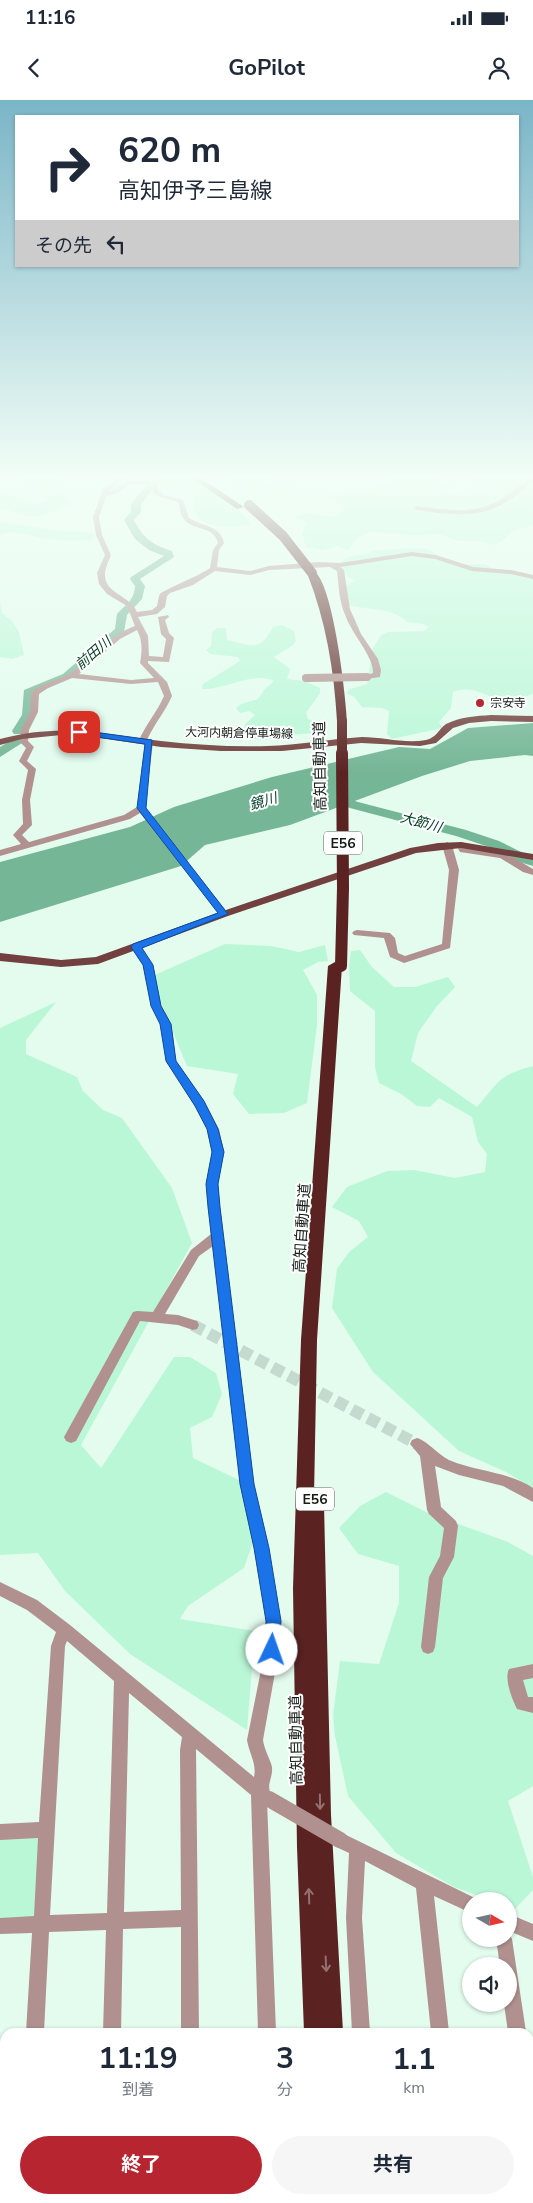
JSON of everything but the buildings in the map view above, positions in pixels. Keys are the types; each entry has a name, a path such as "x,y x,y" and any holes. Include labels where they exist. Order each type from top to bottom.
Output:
{"highway":[{"name":"高知自動車道","path":"308,577 326,633 339,721 343,888 338,966 336,1072 321,1276 316,1393 317,1689 320,1815 330,2028"},
{"name":"E56","path":"316,2028 308,1847 303,1588 309,1340 338,966"}],"main road":[{"name":"大河内朝倉停車場線","path":"0,742 24,734 62,731 203,747 271,748 375,740 406,743 433,741 449,727 470,721 500,718 533,719"},
{"path":"0,956 43,963 81,963 112,956 224,914 408,852 448,845 461,845 533,856"}],"street":[{"path":"102,577 110,592 133,611 144,636 146,651 144,663 164,684 168,696 164,705 150,724 146,741 143,809 224,914"},
{"path":"133,611 154,612 161,607 163,595 167,591 190,583 200,577"},
{"path":"306,678 367,677 377,675 378,670 348,613 341,577"},
{"path":"144,658 166,660 170,638 165,634 161,619 165,617"},
{"path":"27,845 18,835 28,825 26,800 32,769 23,761 30,747 24,742 24,734 33,716 36,691 71,676 121,634 139,628"},
{"path":"71,676 131,682 160,680"},
{"path":"0,853 127,817 143,809"},
{"path":"357,933 387,934 390,938 394,956 404,960 447,946 454,870 448,845"},
{"path":"461,845 463,850 487,852 509,858 528,871 533,872"},
{"path":"136,947 148,965 156,1006 166,1024 171,1061 200,1104 213,1129 218,1152 212,1184 247,1484 261,1548 273,1621 272,1650 255,1740 257,1752 264,1767 267,2028"},
{"path":"157,1316 198,1250 218,1236"},
{"path":"71,1438 137,1316 157,1316 193,1325"},
{"path":"417,1444 427,1456 460,1471 506,1480 523,1488 533,1496"},
{"path":"427,1456 434,1510 451,1526 448,1556 436,1577 428,1647"},
{"path":"0,1589 32,1604 264,1795 340,1840 462,1901"},
{"path":"35,2028 58,1646 65,1630"},
{"path":"533,1671 514,1674 522,1704 533,1706"},
{"path":"112,2028 122,1678"},
{"path":"190,1735 188,1750 190,2028"},
{"path":"0,1832 46,1830"},
{"path":"358,1849 355,1866 353,1928 361,2028"},
{"path":"424,1883 440,2028"},
{"path":"0,1926 190,1918"},
{"path":"518,1926 533,1933"},
{"path":"514,2012 516,2028"}],"shaded area":[{"path":"349,577 533,577 533,694 522,698 520,708 501,709 494,698 479,692 458,690 453,692 451,708 439,722 442,728 392,739 387,734 389,711 382,708 362,707 354,697 346,693 350,689 367,684 373,648 381,635 389,632 424,631 429,627 423,624 407,622 392,613 341,602 339,590 354,581"},
{"path":"0,601 2,613 12,621 19,632 24,655 12,659 0,657"},
{"path":"282,625 294,631 296,641 274,657 290,669 287,679 305,681 320,688 320,693 306,713 308,719 323,725 326,730 271,739 251,738 244,735 245,724 255,715 249,711 240,713 236,708 241,704 258,699 274,681 257,678 248,679 211,689 202,689 203,684 240,661 238,657 210,654 206,650 211,646 212,632 217,628 226,628 227,640 255,645 264,641 273,627"},
{"path":"225,944 271,946 299,952 325,945 328,961 318,962 303,970 317,995 317,1025 307,1103 284,1113 249,1114 233,1094 238,1074 187,1066 150,977"},
{"path":"360,950 372,967 394,987 415,987 448,977 455,987 437,1006 418,1033 411,1061 477,1107 500,1080 512,1073 533,1066 533,1488 506,1472 459,1451 373,1372 332,1308 337,1269 349,1252 368,1237 359,1221 332,1207 347,1187 387,1171 414,1170 455,1178 485,1172 487,1154 478,1142 472,1117 439,1098 430,1107 417,1106 401,1094 379,1083 375,1067 375,1011 350,991 349,966 351,951"},
{"path":"56,1002 26,1040 26,1054 77,1077 83,1091 103,1110 122,1118 172,1188 192,1243 81,1445 101,1468 174,1357 190,1357 216,1373 222,1394 212,1417 190,1428 193,1458 239,1480 260,1522 244,1568 188,1606 180,1619 255,1631 247,1730 130,1654 65,1591 38,1553 0,1555 0,1028"},
{"path":"386,1492 428,1513 508,1542 533,1556 533,1786 508,1801 533,1877 533,1890 518,1906 518,1892 468,1892 454,1887 396,1853 348,1796 335,1736 333,1715 340,1661 379,1664 399,1603 399,1566 358,1554 339,1528 360,1506"},
{"path":"43,1833 38,1917 0,1919 0,1836"}],"water":[{"name":"鏡川","path":"533,723 533,756 525,755 470,761 422,776 290,825 205,845 181,866 0,922 0,862 130,827 174,807 272,777 399,747 430,749 468,728"}],"waterway":[{"name":"前田川","path":"18,731 28,715 28,692 67,676 120,630 122,614 133,606 139,596 140,586 135,579 136,577"},
{"name":"前田川","path":"0,753 18,740"},
{"name":"大節川","path":"329,796 354,805 461,833 494,844 533,862"}],"tunnel":[{"path":"193,1325 417,1444"}],"place":[{"name":"宗安寺","path":"480,703"}],"route":[{"path":"79,732 149,742 141,808 224,914 136,947 148,965 156,1006 166,1024 171,1061 200,1104 213,1129 218,1152 212,1184 214,1207 247,1484 261,1548 273,1621 272,1650"}]}
